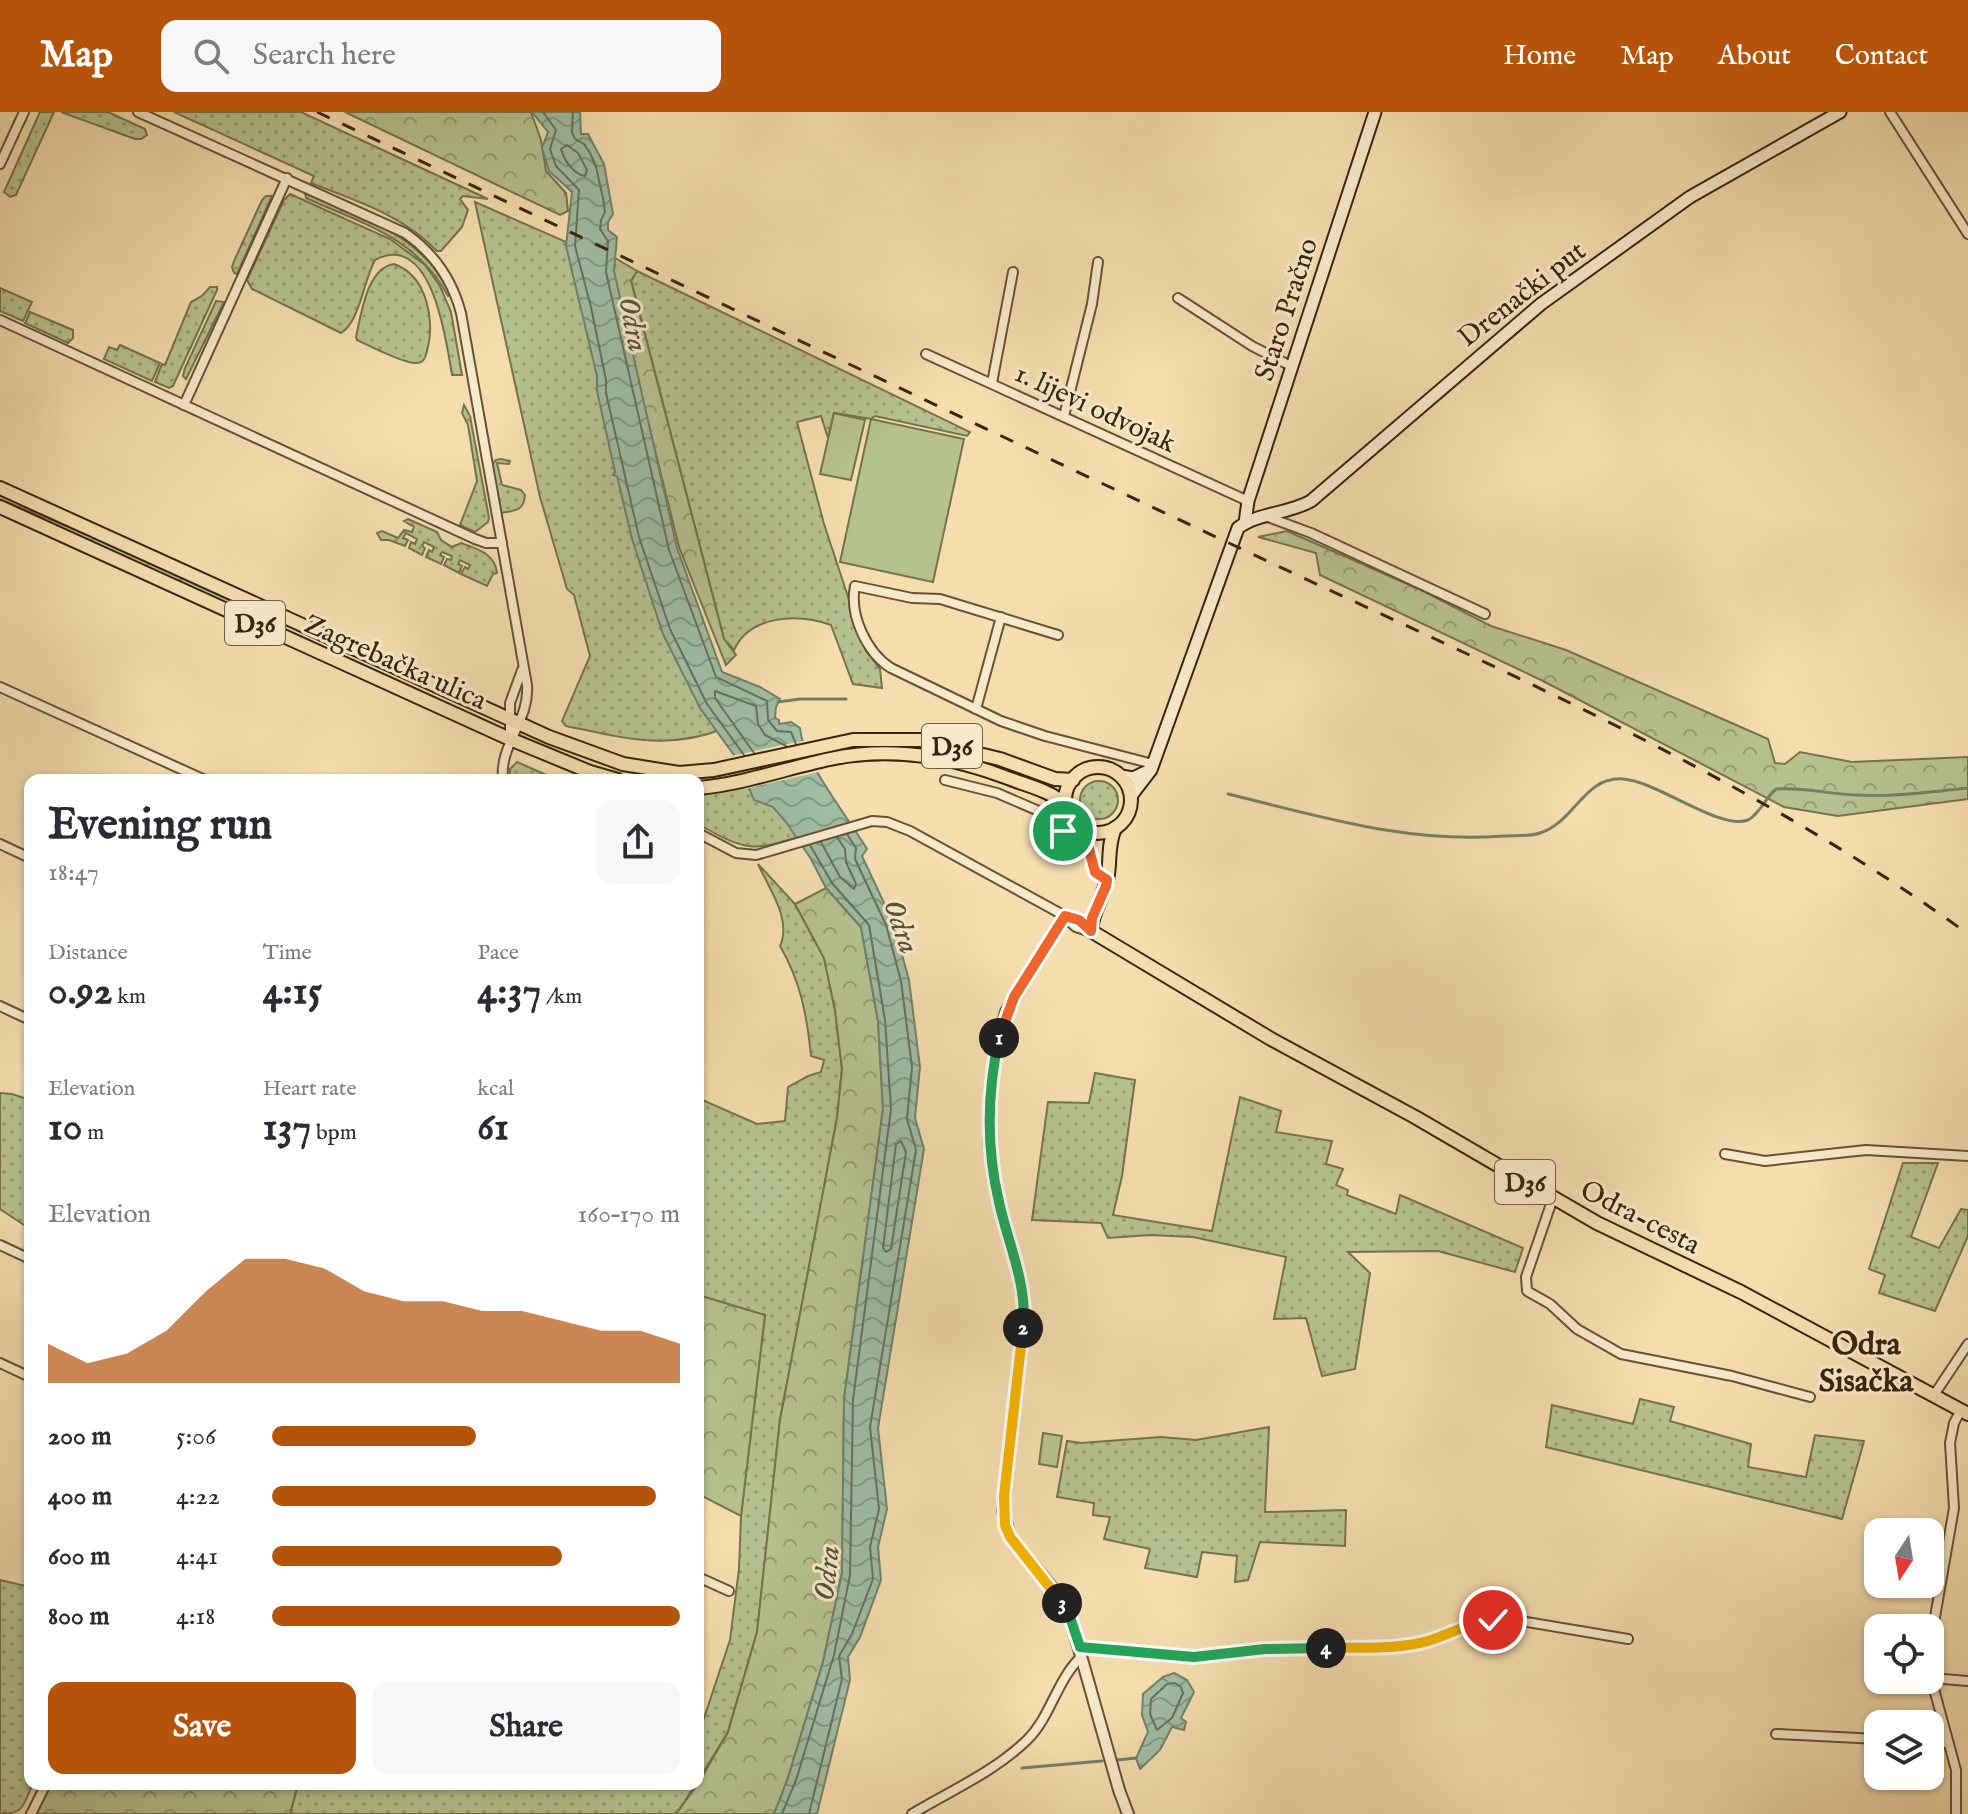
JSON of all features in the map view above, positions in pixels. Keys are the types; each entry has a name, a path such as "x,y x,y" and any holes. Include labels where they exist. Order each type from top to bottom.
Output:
{"main road":[{"name":"Staro Pračno","path":"1131,796 1152,767 1237,531 1245,523 1248,501 1375,112"},
{"name":"Drenački put","path":"1245,523 1290,511 1319,494 1512,326 1690,197 1840,112"},
{"name":"Zagrebačka ulica","path":"0,488 508,718"},
{"name":"Zagrebačka ulica","path":"0,507 510,739 597,774"},
{"name":"D36","path":"508,718 623,764 679,773 714,770 853,740 921,740 975,751 1055,779 1073,780 1085,770 1100,767 1121,776"},
{"name":"D36","path":"704,787 834,758 894,752 957,762 1050,794 1066,805 1070,817 1098,842 1107,862"},
{"path":"1121,776 1133,778 1152,767"},
{"path":"1085,829 1103,832 1115,828 1126,817 1131,796 1121,776"},
{"path":"1066,805 1067,792 1073,780"},
{"path":"1091,931 1092,918 1107,880 1107,862 1115,828"},
{"name":"Odra-cesta","path":"1091,931 1271,1039 1415,1117 1597,1223 1741,1292 1965,1412"}],"street":[{"path":"0,164 24,112"},
{"name":"Zagrebačka ulica","path":"138,112 405,233 425,248 445,274 461,313 527,694 521,724 510,739"},
{"path":"1890,112 1968,234"},
{"path":"184,405 287,178"},
{"path":"1064,416 1092,304 1098,262"},
{"path":"992,383 1013,272"},
{"path":"1178,298 1252,346 1291,366"},
{"path":"0,320 475,539 502,543"},
{"name":"1. lijevi odvojak","path":"926,354 1248,501"},
{"path":"1268,517 1311,533 1485,614"},
{"path":"1058,635 940,599 912,598 855,586 854,606 869,646 878,660 976,709 1045,736 1152,767"},
{"path":"976,709 1001,617"},
{"name":"Zagrebačka ulica","path":"503,774 510,739 508,718 511,699 523,669"},
{"path":"0,687 192,774"},
{"path":"945,780 997,793 1048,815 1063,831 1089,849 1095,872 1107,880"},
{"name":"Odra-cesta","path":"704,836 736,853 756,855 879,821 899,826 1065,916 1076,926 1091,931"},
{"path":"0,844 24,855"},
{"path":"1065,916 1014,997 1001,1025 991,1081 989,1141 994,1183 1017,1267 1025,1315 1004,1496 1005,1525 1010,1537 1058,1596 1070,1617 1128,1814"},
{"path":"0,1006 24,1017"},
{"path":"1725,1154 1765,1161 1866,1150 1968,1156"},
{"path":"1553,1198 1526,1277 1527,1291 1550,1304 1577,1329 1621,1354 1732,1376 1810,1397"},
{"path":"0,1245 24,1256"},
{"path":"1934,1395 1968,1344"},
{"path":"0,1363 24,1374"},
{"path":"1935,1614 1954,1508 1950,1443 1954,1423 1965,1412"},
{"path":"704,1580 729,1591"},
{"path":"1081,1652 1194,1657 1265,1649 1404,1646 1428,1641 1471,1622 1493,1620 1521,1621 1628,1639"},
{"path":"912,1814 1005,1758 1029,1738 1081,1652"},
{"path":"1944,1679 1968,1681"},
{"path":"1935,1694 1956,1770 1956,1814"},
{"path":"1776,1734 1864,1738"},
{"path":"1944,1743 1948,1743"},
{"path":"31,1814 43,1790"}],"green space":[{"path":"40,112 54,112 16,195 10,197 4,192"},
{"path":"61,112 108,112 145,129 147,135 135,139"},
{"path":"174,112 301,112 488,199 463,196 460,199 468,210 462,227 441,251 437,251 394,218 311,183 314,176"},
{"path":"345,112 531,112 541,140 546,171 566,193 568,211 560,215"},
{"path":"305,192 369,219 408,243 439,275 450,295 420,259 404,246 368,225 306,198"},
{"path":"290,194 390,239 425,265 440,286 451,312 462,375 452,375 433,293 423,274 410,260 394,255 375,260 353,320 341,333 252,289 247,280 284,200"},
{"path":"266,196 272,196 237,274 234,273 232,267 235,259"},
{"path":"475,202 573,245 725,728 665,741 607,735 566,726 562,721 590,656 574,595 567,589 540,497"},
{"path":"610,255 637,271 631,281 724,639 736,655 726,665 679,547 612,276"},
{"path":"394,264 415,279 426,301 429,339 425,358 419,363 395,358 356,337 371,283 385,267"},
{"path":"637,271 970,432 967,436 875,416 871,419 834,413 828,438 821,416 797,422 824,524 866,651 880,669 882,688 853,684 831,625 790,618 751,630 741,638 734,650 724,639 631,280"},
{"path":"210,287 217,287 217,290 173,386 169,388 155,382 191,302"},
{"path":"0,288 32,302 23,321 0,311"},
{"path":"216,301 224,302 186,379 183,376 185,368"},
{"path":"30,312 73,330 73,338 68,343 25,323"},
{"path":"120,345 160,363 152,381 104,359 109,347 117,350"},
{"path":"464,405 470,416 489,518 475,532 460,525 477,481 468,425 462,413"},
{"path":"834,413 865,420 851,480 820,474"},
{"path":"871,419 964,439 933,582 840,562"},
{"path":"501,459 510,461 509,464 497,463 502,485 521,490 525,495 521,507 500,513 492,465"},
{"path":"0,499 270,615 271,620 266,622 0,502"},
{"path":"408,519 437,532 441,540 452,547 461,543 485,553 493,561 497,573 493,574 487,586 461,574 470,565 460,560 458,564 462,566 459,573 444,565 452,556 442,552 440,555 444,557 441,564 426,557 434,547 424,542 422,555 409,548 411,542 415,544 417,539 406,533 403,538 408,540 405,546 381,540 377,533 382,531 398,538 404,530 412,532 414,527 404,521"},
{"path":"1287,531 1421,590 1491,626 1566,650 1768,739 1775,763 1785,764 1800,752 1852,762 1968,757 1968,799 1838,816 1784,807 1543,681 1320,575 1316,553 1258,537"},
{"path":"517,762 544,774 510,774 510,769"},
{"path":"1099,781 1112,787 1118,800 1112,813 1099,819 1086,813 1080,800 1086,787"},
{"path":"771,782 807,834 762,846 728,840 704,827 704,794"},
{"path":"758,864 795,904 824,958 835,1010 842,1069 837,1118 780,1420 757,1632 728,1732 704,1771 704,1718 730,1640 765,1315 704,1297 704,1101 757,1124 785,1121 788,1087 821,1072 824,1060 811,1056 802,1000 780,946 783,925 773,894"},
{"path":"826,888 861,927 878,1021 883,1109 844,1399 842,1573 823,1662 774,1814 676,1814 694,1790 704,1790 704,1774 728,1732 757,1632 780,1420 837,1118 842,1069 835,1010 824,958 795,904"},
{"path":"1095,1073 1135,1080 1122,1176 1113,1215 1212,1231 1240,1097 1281,1111 1276,1132 1332,1141 1326,1164 1343,1169 1336,1185 1348,1190 1347,1195 1396,1214 1400,1195 1523,1248 1515,1272 1438,1251 1348,1252 1370,1273 1355,1369 1322,1376 1306,1318 1274,1319 1286,1257 1193,1237 1150,1235 1108,1238 1101,1223 1032,1220 1048,1102 1089,1103"},
{"path":"0,1093 24,1098 24,1225 0,1209"},
{"path":"1903,1163 1938,1163 1911,1237 1939,1248 1961,1209 1968,1210 1968,1236 1935,1311 1879,1293 1885,1275 1869,1269"},
{"path":"704,1297 765,1315 741,1516 704,1497"},
{"path":"1640,1399 1674,1407 1670,1421 1751,1444 1748,1467 1806,1477 1815,1435 1864,1441 1842,1519 1546,1447 1552,1405 1633,1424"},
{"path":"1269,1427 1265,1512 1346,1510 1345,1546 1260,1542 1248,1580 1235,1582 1237,1556 1202,1552 1197,1577 1145,1568 1150,1549 1104,1539 1110,1517 1093,1515 1094,1503 1057,1497 1067,1441 1081,1443 1161,1437 1196,1440"},
{"path":"1043,1433 1062,1436 1057,1467 1039,1464"},
{"path":"0,1580 24,1586 24,1790 30,1790 19,1810 0,1814"},
{"path":"48,1790 296,1790 290,1814 37,1814"},
{"path":"296,1790 692,1790 676,1814 290,1814"}],"water":[{"path":"532,112 580,112 581,134 588,134 604,164 613,214 608,230 617,237 614,271 677,548 722,672 760,687 780,699 775,718 779,724 791,722 800,728 818,773 867,849 862,856 893,922 909,980 920,1067 915,1118 924,1149 878,1428 887,1509 878,1547 881,1580 860,1637 848,1657 850,1680 817,1814 774,1814 823,1662 842,1573 844,1399 883,1109 878,1021 861,927 826,888 786,822 773,807 754,800 736,758 700,708 663,634 632,539 617,476 613,475 615,472 597,391 597,376 566,246 572,192 549,171 542,148 548,132"},
{"path":"1174,1673 1187,1680 1194,1692 1181,1718 1186,1722 1184,1730 1172,1727 1160,1750 1140,1769 1136,1758 1148,1732 1142,1715 1143,1694 1163,1677"}],"pier":[{"path":"807,740 823,771 745,789 730,756"}],"waterway":[{"path":"778,702 846,699"},
{"path":"1228,794 1364,826 1433,836 1468,837 1540,833 1562,820 1598,785 1610,780 1637,782 1721,819 1736,821 1752,818 1776,789 1870,795 1968,788"},
{"path":"1117,1760 1136,1758"},
{"path":"1022,1768 1102,1761"}],"railway":[{"path":"317,112 1609,722 1793,821 1882,875 1968,934"}],"district":[{"name":"Odra Sisačka","path":"1866,1362"}],"route":[{"path":"1063,831 1089,849 1095,872 1107,880 1106,886 1092,918 1091,931 1079,920 1065,916 1014,997 1001,1025 991,1081 989,1141 994,1183 1017,1267 1025,1315 1004,1496 1005,1525 1010,1537 1058,1596 1070,1617 1080,1647 1194,1657 1265,1649 1404,1646 1428,1641 1471,1622 1493,1620"}],"water label":[{"name":"Odra","path":"634,324"},
{"name":"Odra","path":"902,926"},
{"name":"Odra","path":"826,1573"}]}
